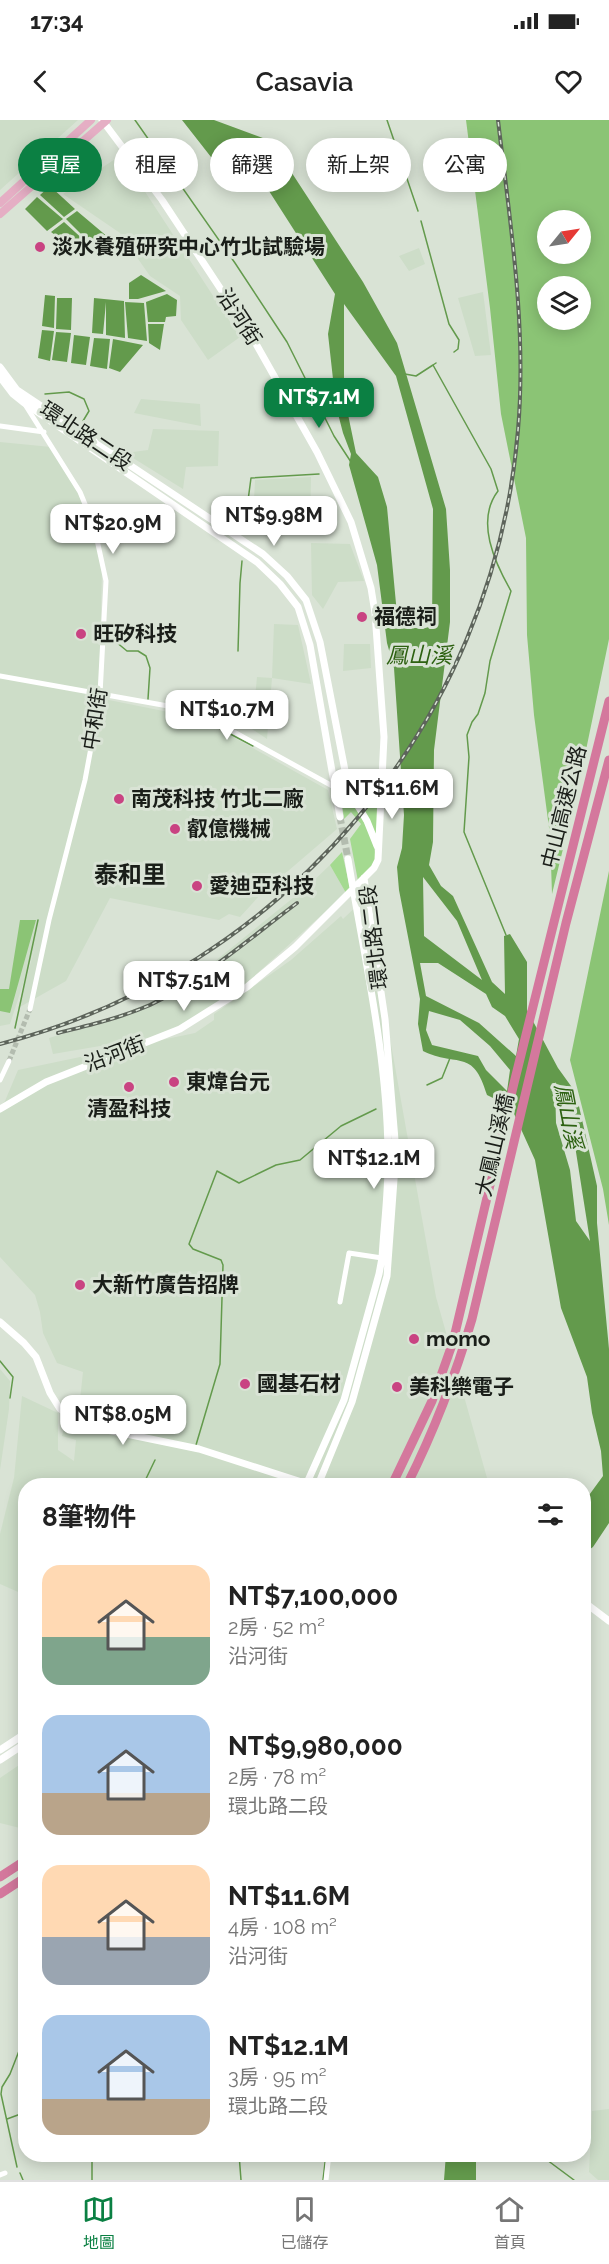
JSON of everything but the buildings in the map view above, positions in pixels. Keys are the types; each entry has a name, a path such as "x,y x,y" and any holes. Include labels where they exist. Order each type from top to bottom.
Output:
{"highway":[{"name":"中山高速公路","path":"553,922 609,701"},
{"name":"中山高速公路","path":"566,923 609,760"},
{"name":"大鳳山溪橋","path":"395,1478 432,1401 453,1342 553,922"},
{"name":"大鳳山溪橋","path":"411,1478 429,1442 456,1374 472,1319 566,923"},
{"path":"0,1878 18,1866"},
{"path":"0,1894 18,1882"}],"main road":[{"path":"0,203 91,120"},
{"path":"0,214 104,121"}],"street":[{"name":"沿河街","path":"104,121 162,200 246,327 317,452 351,522 371,588 375,613 384,737 378,848"},
{"name":"環北路二段","path":"0,367 17,390 41,415 257,562 280,584 298,607 310,645 340,817"},
{"name":"環北路二段","path":"0,377 13,394 41,415 263,554 287,576 306,600 320,642 349,791 367,821 378,848 378,860 364,878 385,1019 396,1152 387,1276 352,1402 321,1478"},
{"name":"中和街","path":"30,1009 49,920 85,780 100,694 106,581 94,526 80,492 45,434 41,415"},
{"path":"0,426 45,434 48,419"},
{"path":"0,676 196,711 336,788 349,791 381,790"},
{"name":"環北路二段","path":"311,1478 344,1400 382,1258 388,1154 383,1087 375,1021 348,859"},
{"name":"沿河街","path":"0,1109 46,1082 180,1029 213,1009 247,987 295,947 364,878"},
{"path":"0,1080 9,1061"},
{"path":"340,1302 349,1253 382,1258"},
{"path":"0,1322 36,1357 50,1393 60,1409 83,1425 199,1449 289,1478"},
{"path":"591,1607 609,1621"},
{"path":"0,1750 18,1738"},
{"path":"0,1760 18,1748"},
{"path":"326,2180 329,2162"}],"shaded area":[{"path":"0,120 78,120 58,138 18,138 18,174 0,190"},
{"path":"466,120 609,120 609,639 580,779 552,894 550,835 534,715 527,635 526,538 501,414 475,192 507,192 507,138 468,138"},
{"path":"114,160 114,192 145,192 240,337 208,360 181,320 180,296 150,276 120,233 63,194 66,192 102,192 102,168"},
{"path":"419,248 425,264 409,271 399,256"},
{"path":"483,292 491,355 475,356 458,298"},
{"path":"141,399 200,404 201,426 134,413"},
{"path":"153,429 219,431 218,466 186,467 183,489 125,453 148,450"},
{"path":"0,442 51,447 79,495 93,531 102,568 99,698 198,718 217,728 328,790 337,829 260,895 240,917 229,914 219,920 110,898 66,981 18,1008 36,944 10,1024 0,1026"},
{"path":"311,477 310,526 275,532 253,522 255,480"},
{"path":"311,543 350,544 364,581 338,582 323,609 312,595"},
{"path":"274,624 298,625 311,684 272,678"},
{"path":"344,644 370,644 371,668 343,671"},
{"path":"257,677 272,678 267,739 252,729"},
{"path":"341,795 353,806 365,823 375,852 372,865 358,881 350,839 361,824 351,812 344,819"},
{"path":"378,798 377,837 358,799"},
{"path":"342,852 350,888 346,893 330,865"},
{"path":"330,865 346,893 240,989 176,1029 153,1037 53,1054 49,1038 109,1020 162,997 214,962 309,885"},
{"path":"609,871 609,1225 603,1189 570,1060"},
{"path":"365,898 436,1297 487,1478 18,1478 18,1592 0,1584 0,1534 14,1478 22,1396 58,1413 58,1450 74,1461 76,1440 62,1436 65,1422 77,1428 83,1372 57,1363 43,1333 35,1295 0,1257 0,1106 5,1101 18,1070 195,1033 214,1020 214,1014 291,960 341,916 343,919"},
{"path":"20,920 36,920 10,1013 0,1011 0,989 9,989"},
{"path":"0,1369 10,1381 9,1409 0,1470"},
{"path":"18,1766 18,1828 0,1823 0,1778"},
{"path":"609,2109 609,2180 598,2180 589,2172 592,2111"}],"water":[{"name":"鳳山溪","path":"182,120 214,120 263,138 210,138 210,156"},
{"name":"鳳山溪","path":"294,176 363,282 397,343 446,509 450,570 450,622 434,750 433,842 429,865 441,886 453,896 492,982 505,994 504,936 510,934 527,962 527,1010 558,1068 576,1093 597,1186 597,1223 609,1349 609,1523 591,1548 591,1492 603,1476 601,1451 587,1377 561,1308 535,1160 511,1107 487,1095 482,1080 470,1064 423,1051 418,1024 420,999 399,890 397,867 402,848 404,815 394,668 387,643 377,565 349,465 351,454 336,406 328,334 335,294 270,192 294,192","holes":["344,304 396,376 433,509 432,626 422,629 398,625 387,507 378,477 356,453 344,395","423,877 457,921 482,980 424,936","420,963 438,963 486,994 492,1007 505,1016 519,1039 516,1056 479,1023 426,996","429,1011 460,1020 490,1046 510,1070 507,1091 486,1070 478,1056 432,1045 426,1030","555,1082 570,1114 590,1241 576,1221 570,1170 556,1123"]},
{"path":"43,192 57,192 75,209 64,217 40,195"},
{"path":"37,197 63,219 47,231 25,209"},
{"path":"77,211 109,238 104,244 89,242 66,219"},
{"path":"64,222 86,242 63,241 51,232"},
{"path":"141,275 166,291 138,299 129,299 129,283"},
{"path":"167,294 177,300 176,316 166,317 165,322 148,322 146,302"},
{"path":"45,295 55,296 54,328 42,326"},
{"path":"57,298 72,298 71,330 56,329"},
{"path":"94,298 124,301 125,338 106,335 106,302 103,334 92,333"},
{"path":"125,302 144,303 147,341 128,338"},
{"path":"148,324 164,324 160,350 149,343"},
{"path":"42,330 54,331 50,361 38,358"},
{"path":"56,332 71,333 67,362 52,360"},
{"path":"74,335 90,337 86,365 71,363"},
{"path":"94,338 110,339 107,369 90,366"},
{"path":"113,339 143,345 120,372 109,368"},
{"path":"445,2162 476,2162 476,2180 444,2180"}],"waterway":[{"path":"135,120 287,342 334,436 351,462"},
{"path":"387,120 418,211"},
{"path":"421,221 449,324 459,340 458,349 454,352"},
{"path":"436,363 433,365 491,469 498,491 491,503 488,515 490,542 499,568 511,591 490,661 485,693 478,714 467,735 469,757 464,832 506,935"},
{"path":"405,374 416,376 433,365"},
{"path":"45,394 69,392 84,399 89,411 83,421"},
{"path":"245,523 251,478 319,474"},
{"path":"238,651 242,561"},
{"path":"110,637 127,651 138,651 146,656 150,668 148,699"},
{"path":"200,718 253,746"},
{"path":"15,1028 38,920"},
{"path":"427,1085 442,1078 450,1058"},
{"path":"196,1445 220,1364 223,1265 221,1260 193,1249 189,1244 217,1171 239,1183 276,1165 300,1160 341,1126 376,1109"},
{"path":"0,1361 13,1377 10,1398"},
{"path":"146,1478 155,1460"},
{"path":"17,2167 1,2094 18,2054"},
{"path":"7,2119 18,2115"},
{"path":"92,2162 92,2180"},
{"path":"240,2162 241,2180"},
{"path":"323,2180 325,2162"},
{"path":"550,2162 574,2180"},
{"path":"20,2173 23,2180"}],"tunnel":[{"path":"340,817 348,859"},
{"path":"9,1061 30,1009"}],"railway":[{"path":"0,1044 103,1009 197,958 282,895 356,819 418,733 467,639 500,537 518,430 519,314 498,120"},
{"path":"58,1033 127,1014 170,995 226,957 297,903"}],"place":[{"name":"淡水養殖研究中心竹北試驗場","path":"40,247"},
{"name":"福德祠","path":"362,617"},
{"name":"旺矽科技","path":"81,634"},
{"name":"南茂科技 竹北二廠","path":"119,799"},
{"name":"叡億機械","path":"175,829"},
{"name":"愛迪亞科技","path":"197,886"},
{"name":"東煒台元","path":"174,1082"},
{"name":"清盈科技","path":"129,1087"},
{"name":"大新竹廣告招牌","path":"80,1285"},
{"name":"momo","path":"414,1339"},
{"name":"國基石材","path":"245,1384"},
{"name":"美科樂電子","path":"397,1387"}],"district":[{"name":"泰和里","path":"130,875"}]}
